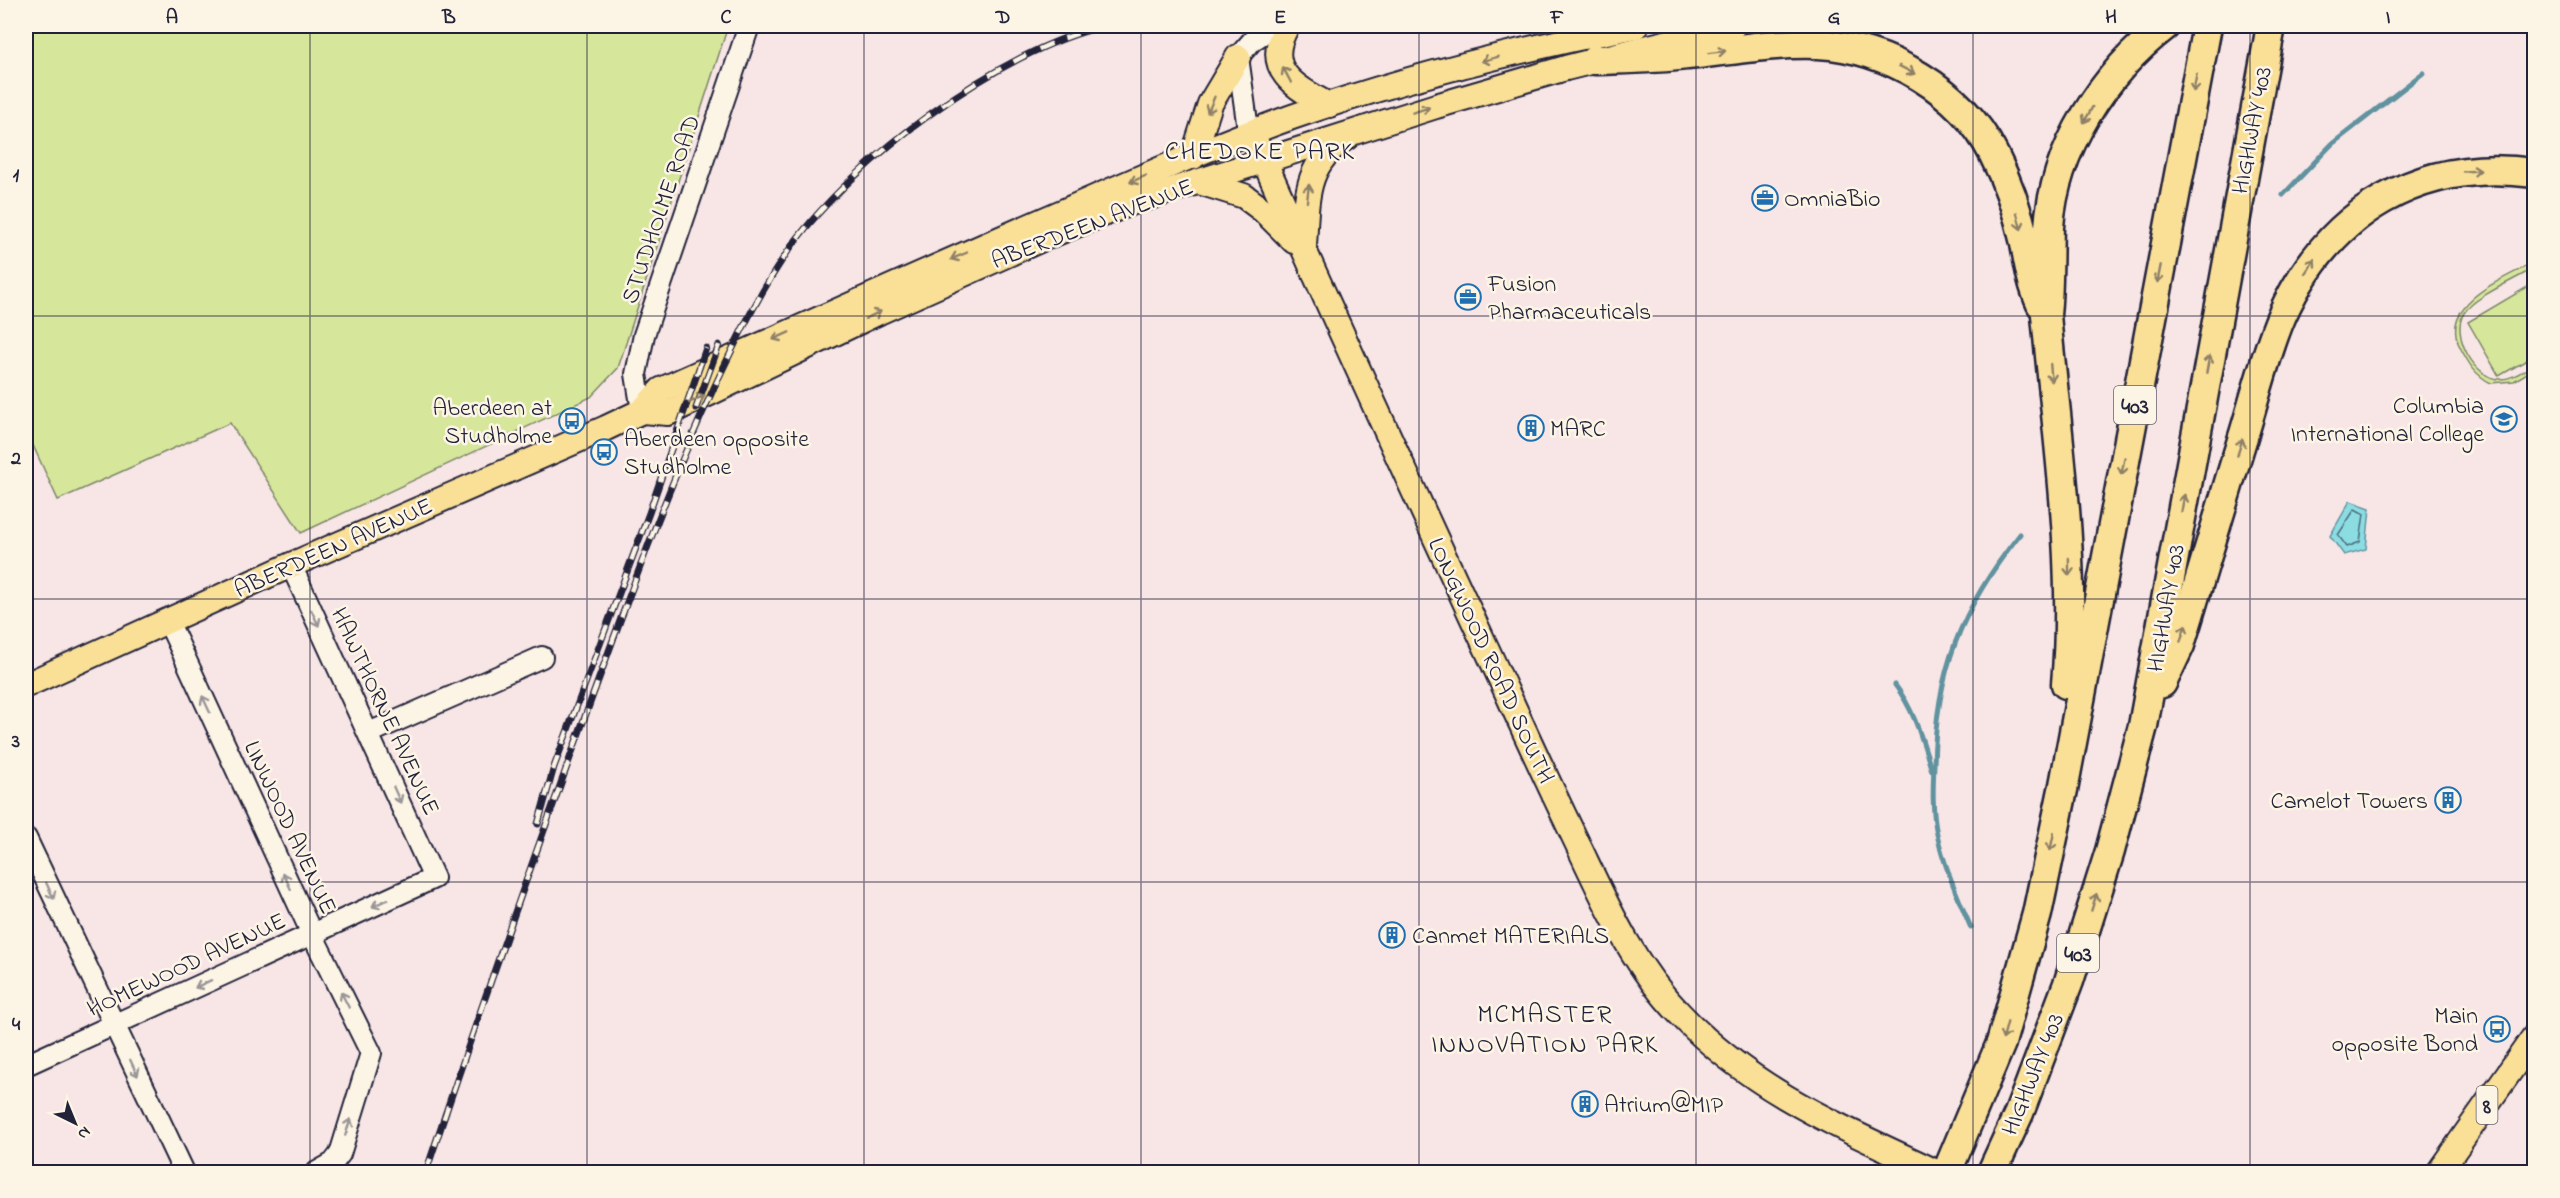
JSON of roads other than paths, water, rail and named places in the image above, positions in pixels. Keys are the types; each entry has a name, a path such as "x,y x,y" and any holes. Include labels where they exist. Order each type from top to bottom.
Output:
{"highway":[{"path":"2064,785 2064,710 2070,645 2069,557 2046,315 2049,287 2049,225 2062,169 2087,114 2120,66 2165,26"},
{"name":"HIGHWAY 403","path":"1947,1173 2001,1043 2037,914 2064,785 2207,26"},
{"name":"HIGHWAY 403","path":"1992,1173 2019,1113 2069,981 2110,851 2143,726 2254,106 2271,26"},
{"path":"2254,106 2281,26"},
{"path":"1595,60 1820,44 1864,53 1906,69 1931,84 1953,102 1975,126 1992,151 2010,190 2033,286 2046,315"},
{"path":"2143,726 2180,645 2278,326 2297,285 2317,255 2340,229 2365,209 2428,178 2462,171 2497,169 2535,173"}],"main road":[{"path":"1287,26 1281,36 1280,52 1286,77 1297,89 1329,105"},
{"name":"ABERDEEN AVENUE","path":"26,685 291,565 642,411 661,390 941,264 1192,157 1329,105 1546,44 1636,26"},
{"name":"ABERDEEN AVENUE","path":"642,411 668,413 879,312 1044,238 1128,204 1365,127 1595,60 1733,26"},
{"path":"1192,157 1210,104 1238,57"},
{"path":"1303,251 1309,180 1326,156 1343,139 1365,127"},
{"name":"LONGWOOD ROAD SOUTH","path":"1252,133 1303,251 1565,818 1613,920 1636,960 1678,1013 1743,1072 1772,1091 1829,1122 1936,1173"},
{"path":"1199,182 1244,196 1264,212 1303,251"},
{"name":"8","path":"2439,1173 2535,1037"}],"street":[{"name":"STUDHOLME ROAD","path":"642,411 636,374 645,335 749,26"},
{"path":"1238,57 1252,41 1274,26"},
{"name":"LONGWOOD ROAD SOUTH","path":"1238,57 1245,111 1252,133"},
{"name":"HAWTHORNE AVENUE","path":"291,565 434,878"},
{"name":"LINWOOD AVENUE","path":"168,621 312,934 371,1053 340,1154 333,1163 317,1173"},
{"path":"369,733 542,657"},
{"path":"26,838 183,1173"},
{"name":"HOMEWOOD AVENUE","path":"26,1065 434,878"}],"water":[{"path":"2350,501 2370,508 2366,549 2344,555 2330,536"}],"waterway":[{"path":"2283,195 2332,144 2423,73"},
{"path":"1971,928 1947,870 1935,826 1933,791 1936,731 1947,670 1967,615 1999,561 2020,534"},
{"path":"1895,685 1913,715 1932,771"}],"railway":[{"path":"426,1172 541,839 651,539 705,407 761,294 791,247 818,214 851,179 890,145 976,83 1020,58 1064,39 1105,26"},
{"path":"696,408 719,345"},
{"path":"538,824 554,767 649,513 706,348"}],"place":[{"name":"OmniaBio","path":"1765,198"},
{"name":"Fusion Pharmaceuticals","path":"1468,297"},
{"name":"Columbia International College","path":"2504,419"},
{"name":"Aberdeen at Studholme","path":"572,421"},
{"name":"MARC","path":"1531,428"},
{"name":"Aberdeen opposite Studholme","path":"604,452"},
{"name":"Camelot Towers","path":"2448,800"},
{"name":"Canmet MATERIALS","path":"1392,935"},
{"name":"Main opposite Bond","path":"2497,1029"},
{"name":"Atrium@MIP","path":"1585,1104"}],"district":[{"name":"CHEDOKE PARK","path":"1260,150"},
{"name":"MCMASTER INNOVATION PARK","path":"1545,1028"}]}
